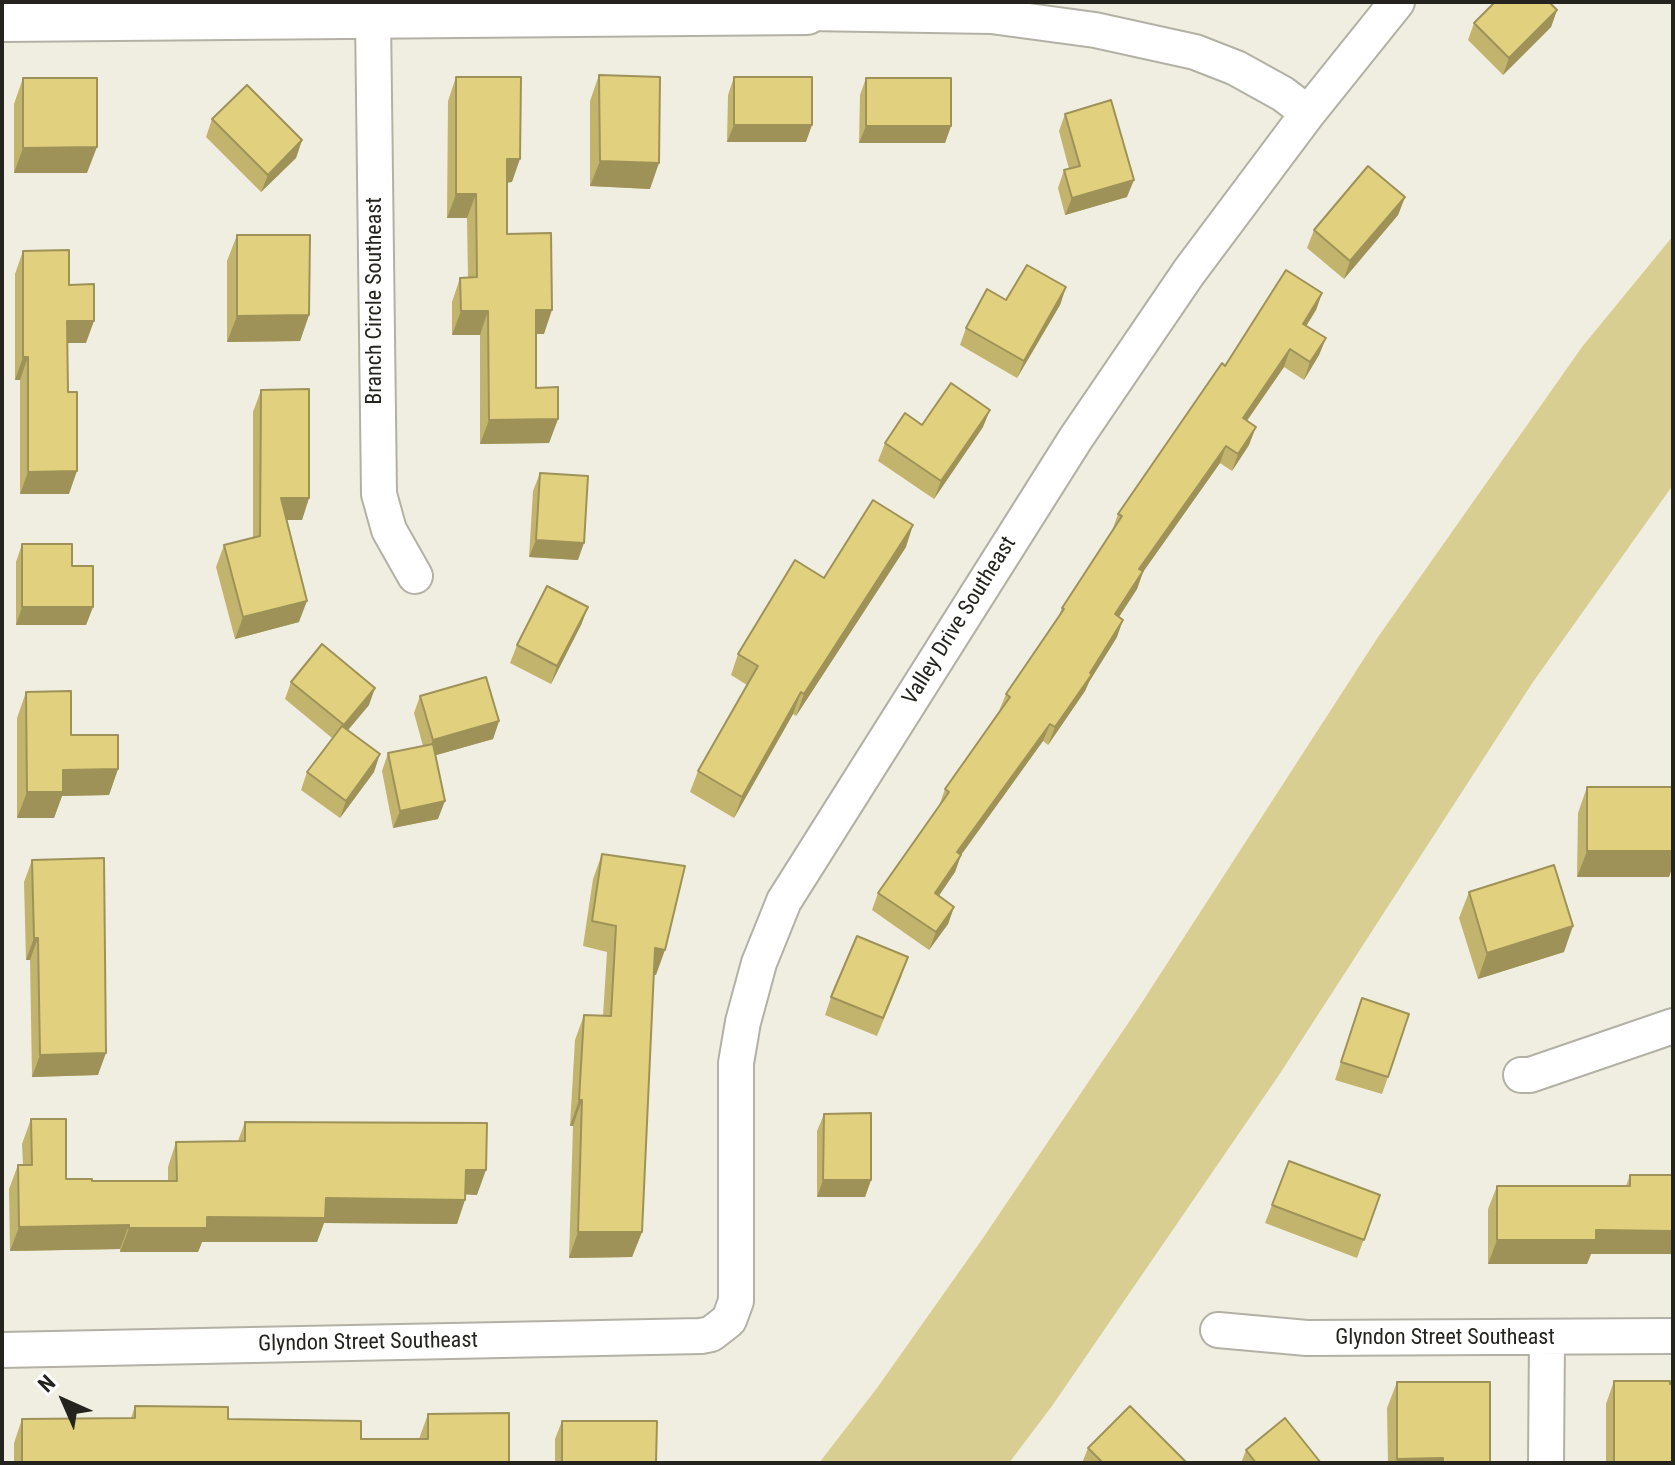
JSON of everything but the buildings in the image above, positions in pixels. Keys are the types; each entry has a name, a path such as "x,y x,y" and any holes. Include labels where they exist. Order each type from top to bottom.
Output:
{"street":[{"name":"Valley Drive Southeast","path":"729,1320 736,1301 736,1063 759,963 784,901 1076,438 1189,272 1308,113 1397,2"},
{"path":"2,20 373,17 807,7 991,16 1095,30 1195,52 1236,68 1283,94 1308,113"},
{"name":"Branch Circle Southeast","path":"373,17 379,494 389,530 415,576"},
{"path":"1521,1075 1530,1075 1673,1026"},
{"name":"Glyndon Street Southeast","path":"2,1350 701,1336 711,1334 729,1320"},
{"name":"Glyndon Street Southeast","path":"1218,1330 1307,1338 1673,1336"},
{"path":"1546,1463 1547,1337"}],"shaded area":[{"path":"1673,236 1673,485 1533,682 1279,1075 1052,1406 1009,1463 819,1463 877,1388 983,1238 1137,1010 1378,637 1582,347"}]}
